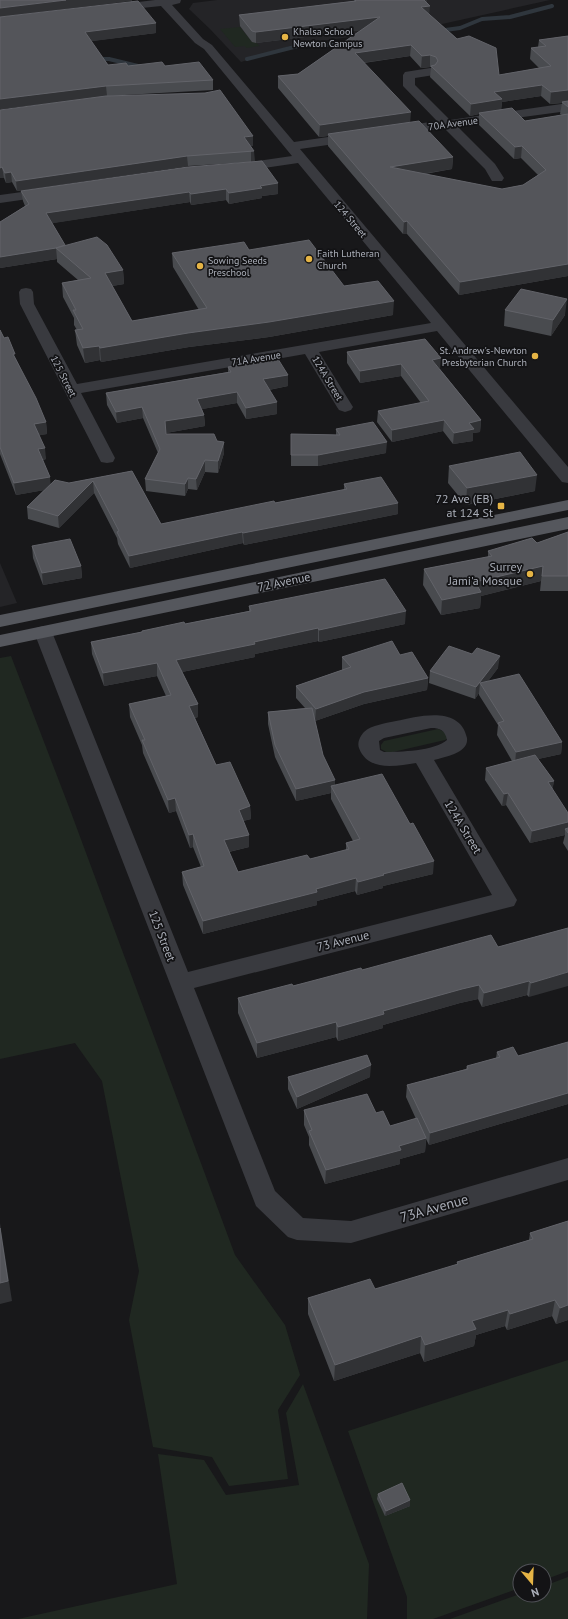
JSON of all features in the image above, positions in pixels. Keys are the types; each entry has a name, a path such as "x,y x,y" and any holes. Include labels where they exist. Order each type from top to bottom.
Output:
{"main road":[{"name":"72 Avenue","path":"0,621 568,505"},
{"name":"72 Avenue","path":"0,641 568,524"}],"street":[{"path":"98,10 170,1"},
{"name":"124 Street","path":"170,1 206,40 208,47 239,92 302,160 568,478"},
{"path":"430,72 409,75 409,86 490,167 496,178"},
{"name":"70A Avenue","path":"381,133 568,107"},
{"path":"290,146 366,135"},
{"path":"227,169 302,160"},
{"path":"0,199 63,190"},
{"name":"125 Street","path":"26,292 27,304 106,458"},
{"name":"71A Avenue","path":"71,390 441,326"},
{"name":"124A Street","path":"310,349 345,408"},
{"name":"125 Street","path":"43,632 264,1198 297,1229"},
{"name":"124A Street","path":"421,755 506,900"},
{"name":"73 Avenue","path":"180,983 506,900"},
{"name":"73A Avenue","path":"297,1229 351,1232 568,1169"}],"shaded area":[{"name":"Khalsa School Newton Campus","path":"217,0 550,0 442,24 293,45 241,62 189,9 193,3"},
{"path":"240,27 252,42 255,42 260,46 246,48 245,46 235,47 220,29"},
{"path":"0,563 17,603 0,607"},
{"path":"11,656 69,807 235,1255 285,1325 300,1375 278,1410 288,1479 229,1486 212,1457 153,1447 129,1320 139,1271 102,1081 75,1043 0,1059 0,658"},
{"path":"438,729 445,732 448,738 445,740 388,753 381,749 381,745 384,741"},
{"path":"568,1360 568,1571 552,1577 552,1563 512,1563 512,1591 433,1619 407,1619 407,1597 348,1431"},
{"path":"303,1384 369,1564 367,1619 18,1619 177,1584 158,1454 204,1460 226,1495 299,1485 286,1413"},
{"path":"568,1577 568,1619 450,1619 512,1597 512,1603 552,1603 552,1583"}],"building":[{"path":"0,0 66,0 0,8"},
{"path":"355,0 424,0 430,6 421,7 457,39 469,36 496,48 499,75 551,66 531,48 546,46 539,40 568,36 568,90 551,92 542,85 494,92 502,99 471,104 431,66 435,65 438,61 436,57 430,55 422,56 411,45 355,53 411,112 320,125 278,76 298,74 380,17 256,32 252,31 239,15 356,1"},
{"path":"138,1 156,23 85,32 108,65 126,63 128,66 162,62 165,66 199,62 213,80 106,86 0,99 0,17"},
{"path":"220,90 253,136 244,137 254,151 187,156 16,181 11,172 5,173 2,167 0,168 0,110 106,96 205,93"},
{"path":"568,101 568,107 562,102"},
{"path":"512,108 525,121 568,114 568,264 460,282 407,221 404,222 328,134 419,121 453,157 390,167 502,189 523,185 546,170 522,146 515,147 479,113"},
{"path":"262,161 278,183 260,186 262,188 229,193 226,189 191,194 189,192 46,213 65,245 56,248 0,257 0,222 29,204 21,191 188,167"},
{"path":"97,237 107,245 123,270 105,273 132,321 207,308 172,253 244,242 249,250 309,240 344,286 378,281 394,301 100,348 99,346 83,348 75,330 83,329 73,310 76,310 62,283 91,278 56,248"},
{"path":"521,289 567,299 553,320 505,310"},
{"path":"0,330 4,338 8,337 15,354 13,354 36,398 46,422 34,424 45,448 38,449 50,477 14,483 0,447"},
{"path":"425,339 441,358 432,360 481,420 469,423 474,429 454,433 444,420 392,430 378,411 429,401 401,364 360,371 347,352"},
{"path":"278,359 288,375 263,379 277,402 246,408 237,392 197,399 204,415 165,421 166,434 214,434 217,441 224,442 218,461 205,460 196,479 188,478 185,484 145,479 160,449 142,407 116,412 106,393 231,372 228,367"},
{"path":"373,422 387,442 318,455 291,455 291,434 340,435 336,429"},
{"path":"520,452 537,475 467,488 449,466"},
{"path":"132,471 161,524 274,501 275,503 347,489 344,484 381,477 398,503 242,532 129,556 117,532 119,531 93,481 58,516 27,507 55,480 69,483"},
{"path":"568,532 568,576 542,576 543,566 475,582 481,592 442,600 424,569 492,556 488,551 532,538 537,543"},
{"path":"70,539 81,566 42,573 32,546"},
{"path":"385,579 406,611 319,630 318,628 254,642 255,644 176,660 198,704 189,706 216,765 230,762 250,806 239,810 249,835 224,840 238,872 307,855 310,859 349,849 346,843 360,839 331,786 382,774 410,824 413,823 434,861 358,882 356,878 316,889 317,892 203,921 182,872 204,866 193,834 189,835 175,798 168,800 142,740 145,740 129,704 171,695 157,663 103,673 91,642 184,622 185,624 251,611 249,606"},
{"path":"392,641 400,655 412,652 428,678 364,692 316,709 296,686 351,667 342,657"},
{"path":"449,646 472,654 477,648 500,656 476,687 430,671"},
{"path":"519,674 562,742 516,752 498,723 504,721 480,683"},
{"path":"312,708 323,755 335,780 296,789 275,745 268,712"},
{"path":"535,755 554,781 548,782 568,813 568,822 532,831 508,793 504,794 486,768"},
{"path":"568,928 568,972 531,983 529,981 484,993 479,985 462,989 383,1011 384,1014 338,1027 336,1022 257,1043 238,998 292,984 293,986 361,968 362,970 491,935 498,947"},
{"path":"568,1042 568,1093 430,1133 407,1085 468,1069 467,1066 500,1057 497,1052 513,1047 518,1056"},
{"path":"367,1055 371,1065 297,1097 288,1077"},
{"path":"367,1094 376,1113 383,1111 390,1126 417,1118 426,1138 399,1146 401,1150 326,1170 309,1131 312,1130 304,1110"},
{"path":"568,1221 568,1305 560,1308 555,1300 510,1314 508,1310 472,1321 476,1329 425,1345 421,1336 335,1365 308,1298 370,1279 375,1289 458,1264 457,1262 533,1239 530,1233"},
{"path":"0,1228 8,1281 0,1283"},
{"path":"402,1483 410,1500 386,1511 378,1494"}],"waterway":[{"path":"438,31 460,28 482,19 510,17 552,6"},
{"path":"247,59 298,46 349,44"},
{"path":"94,59 109,59 142,67"}],"place":[{"name":"Khalsa School Newton Campus","path":"285,37"},
{"name":"Faith Lutheran Church","path":"309,259"},
{"name":"Sowing Seeds Preschool","path":"200,266"},
{"name":"St. Andrew's-Newton Presbyterian Church","path":"535,356"},
{"name":"72 Ave (EB) at 124 St","path":"501,506"},
{"name":"Surrey Jami'a Mosque","path":"530,574"}]}
